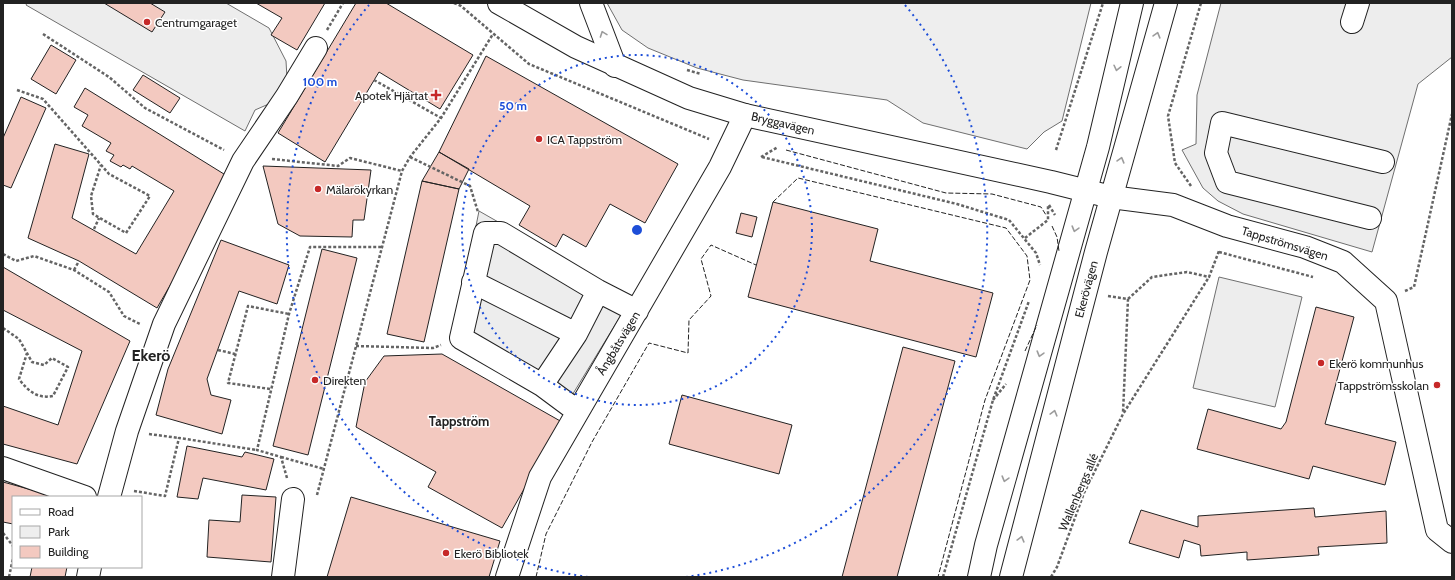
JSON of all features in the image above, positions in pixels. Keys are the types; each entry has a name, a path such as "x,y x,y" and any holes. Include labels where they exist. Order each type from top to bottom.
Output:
{"main road":[{"path":"591,3 615,66"},
{"path":"979,577 986,545 1086,191 1132,3"},
{"name":"Ekerövägen","path":"1011,577 1111,197 1166,3"},
{"name":"Bryggavägen","path":"501,4 576,47 615,66 689,98 745,115 1111,197"},
{"path":"110,492 127,431 161,334 243,161 280,91 316,48"},
{"name":"Ångbåtsvägen","path":"507,577 540,477 720,167 745,115"},
{"path":"1370,218 1227,182 1216,153 1222,123 1383,162"},
{"name":"Tappströmsvägen","path":"1111,197 1173,205 1227,226 1305,247 1343,262 1386,301"},
{"path":"577,411 542,386 461,338 485,233 501,233 598,291 637,311"},
{"path":"473,282 576,334"},
{"path":"542,386 576,334 598,291"},
{"path":"1386,301 1437,530 1452,542"},
{"path":"3,468 82,496"},
{"path":"283,577 293,499"}],"path":[{"path":"316,48 343,3"},
{"path":"454,3 461,6 530,64 710,139"},
{"path":"1056,150 1103,3"},
{"path":"1194,191 1175,163 1168,116 1200,3"},
{"path":"44,34 109,77 145,108 205,138 243,161"},
{"path":"315,502 402,171 410,157 441,118 493,34"},
{"path":"680,68 701,74"},
{"path":"374,80 441,118"},
{"path":"17,90 43,99 101,165 108,174 150,196 126,233 93,214 92,196 101,165"},
{"path":"1386,301 1414,287 1452,114"},
{"path":"410,157 470,186 485,233"},
{"path":"761,157 957,204 1009,220 1036,253 1041,268"},
{"path":"298,162 338,166 350,158 402,171"},
{"path":"1025,238 1048,220 1048,202"},
{"path":"94,229 99,218"},
{"path":"257,450 270,389 289,314 310,247 382,247"},
{"name":"Wallenbergs allé","path":"1051,577 1057,567 1084,494 1123,414 1210,277 1219,252 1320,278"},
{"path":"3,254 16,261 34,256 74,270 109,292 124,316 161,334"},
{"path":"74,270 79,261"},
{"path":"1123,414 1128,298 1152,277 1187,272 1210,277"},
{"path":"1106,296 1128,298"},
{"path":"943,577 993,400 1030,298"},
{"path":"270,389 228,383 235,354 248,306 289,314"},
{"path":"3,328 19,339 27,353 32,362 44,366 52,358 68,367 53,396 46,397 27,390 19,379 27,353"},
{"path":"356,346 433,348 461,338"},
{"path":"218,350 235,354"},
{"path":"127,431 257,450 324,469"},
{"path":"110,492 165,496 179,438"},
{"path":"281,457 293,499"},
{"path":"3,533 12,545"},
{"path":"8,577 12,562"}],"green space":[{"path":"607,3 1091,3 1062,121 1044,132 1027,149 923,123 887,100 743,80 697,68 648,48 622,30"}],"shaded area":[{"path":"27,3 226,3 269,28 286,61 287,78 271,103 255,110 245,131 26,5"},
{"path":"1221,3 1452,3 1452,57 1418,84 1372,252 1243,214 1218,201 1203,188 1182,150 1196,144 1197,95"},
{"path":"479,211 591,275 623,312 563,410 453,341"},
{"path":"1219,277 1302,297 1275,407 1193,388"}],"building":[{"name":"Centrumgaraget","path":"104,3 150,3 165,12 152,32"},
{"path":"256,3 325,3 297,50 271,35 282,18"},
{"path":"356,3 386,3 473,55 440,109 379,72 325,162 278,133"},
{"path":"51,45 76,60 56,94 31,79"},
{"name":"ICA Tappström","path":"486,56 678,164 645,223 610,204 586,247 563,234 556,247 519,225 530,206 439,152"},
{"path":"143,75 180,98 170,113 133,90"},
{"path":"85,88 232,179 157,308 79,261 28,238 55,144 89,154 72,218 136,254 174,191 132,166 130,169 123,165 121,167 110,161 114,155 106,151 111,143 82,126 88,115 74,107"},
{"path":"21,97 46,108 11,188 3,185 3,138"},
{"path":"439,152 469,169 459,189 422,181"},
{"name":"Mälarökyrkan","path":"263,166 371,170 364,220 353,220 352,237 300,236 278,224"},
{"path":"422,181 459,189 424,342 387,334"},
{"path":"773,202 878,229 870,261 993,293 976,357 748,297"},
{"path":"741,213 757,217 752,237 736,233"},
{"path":"221,240 289,265 277,304 239,291 207,379 211,395 231,400 222,434 156,415 168,369"},
{"path":"322,249 357,258 308,455 273,446"},
{"path":"3,267 130,341 77,464 3,444 3,406 58,425 82,351 3,310"},
{"name":"Ekerö kommunhus","path":"1316,307 1354,317 1325,424 1396,442 1385,485 1313,466 1309,479 1197,449 1208,409 1281,429 1286,422"},
{"path":"903,347 955,361 897,577 842,577"},
{"path":"442,354 562,422 502,528 428,487 436,472 356,427 365,382 384,356"},
{"path":"682,395 792,425 779,474 669,444"},
{"path":"187,446 242,457 245,452 274,459 266,490 203,478 198,499 177,497"},
{"path":"3,482 54,496 12,496 12,524 3,522"},
{"path":"242,495 276,497 271,562 207,557 209,520 240,522"},
{"path":"351,497 500,541 489,577 327,577"},
{"path":"1314,508 1315,517 1386,511 1387,543 1318,547 1319,555 1247,560 1247,552 1201,556 1200,545 1184,540 1179,558 1129,543 1141,510 1198,527 1198,516"},
{"path":"32,568 67,568 65,577 30,577"}],"fence":[{"path":"786,150 946,193 992,194 1041,207 1046,215"},
{"path":"773,202 798,178 1006,228 1027,256 1030,280 985,400 938,577"},
{"path":"1052,226 1057,237 1059,251"},
{"path":"536,577 546,534 592,442 649,343 688,353 689,320 711,296 701,259 711,245 756,265"},
{"path":"1025,351 1037,325"}],"place":[{"name":"Centrumgaraget","path":"147,22"},
{"name":"Apotek Hjärtat","path":"436,95"},
{"name":"ICA Tappström","path":"539,139"},
{"name":"Mälarökyrkan","path":"318,189"},
{"name":"Ekerö kommunhus","path":"1321,363"},
{"name":"Direkten","path":"315,380"},
{"name":"Tappströmsskolan","path":"1437,385"},
{"name":"Ekerö Bibliotek","path":"446,553"}],"district":[{"name":"Ekerö","path":"151,355"},
{"name":"Tappström","path":"459,421"}]}
